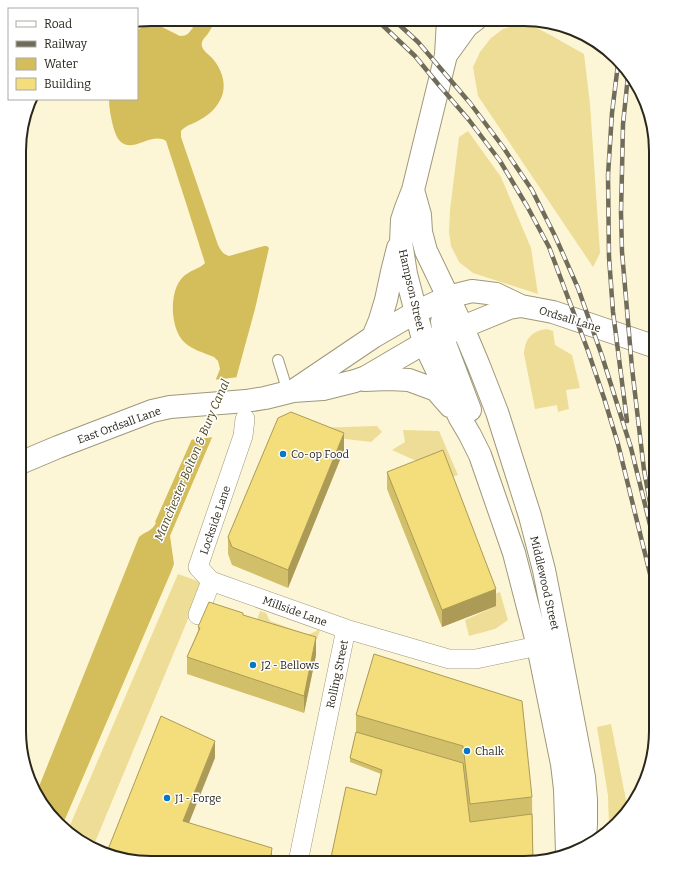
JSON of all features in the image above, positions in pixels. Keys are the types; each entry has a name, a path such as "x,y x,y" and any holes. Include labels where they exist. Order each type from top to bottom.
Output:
{"main road":[{"name":"Hampson Street","path":"443,336 416,312 406,274 401,234 402,220 413,190 446,55 448,26"},
{"name":"Hampson Street","path":"446,55 467,26"},
{"name":"Hampson Street","path":"413,190 420,215 421,232 426,251 448,297 443,336"},
{"path":"373,337 386,300 401,234"},
{"name":"East Ordsall Lane","path":"291,392 373,337 416,312 448,297 472,291 496,294 521,306"},
{"name":"Ordsall Lane","path":"443,336 509,308 521,306 554,312 649,345"},
{"path":"477,362 480,342 484,330 493,315"},
{"path":"443,336 478,430 480,455"},
{"name":"East Ordsall Lane","path":"26,460 152,411 170,407 240,410 246,401 291,392 323,389 355,381 366,377 443,336"},
{"name":"Middlewood Street","path":"443,336 477,362 497,412 530,516 544,570 548,644 557,739 565,789 567,848"},
{"name":"Middlewood Street","path":"443,336 460,418 480,455 548,644 584,777 586,800 585,840"},
{"path":"355,381 389,379 408,380 436,390 460,418"}],"street":[{"name":"Lockside Lane","path":"211,581 198,567 243,436 240,410"},
{"name":"Millside Lane","path":"211,581 346,629"},
{"path":"198,615 211,581"},
{"name":"Rolling Street","path":"299,856 346,629 449,660 476,659 548,644"}],"lane":[{"path":"278,360 291,392"}],"shaded area":[{"path":"514,26 535,27 584,54 590,104 600,253 593,267 478,96 473,67 480,52 491,38 503,29"},
{"path":"468,131 501,177 531,248 538,294 473,273 459,262 451,246 449,232 450,210 459,137"},
{"path":"547,329 553,331 555,345 572,355 580,388 566,390 569,409 558,412 557,405 535,409 524,354 527,340 533,334"},
{"path":"377,426 382,432 371,442 346,439 314,428"},
{"path":"403,430 439,431 458,475 452,477 392,450 405,442"},
{"path":"178,574 203,583 95,843 70,826"},
{"path":"500,592 508,620 495,629 469,636 465,620 496,606 492,595"},
{"path":"260,611 266,613 270,621 308,635 318,630 320,631 315,643 256,623"},
{"path":"611,724 627,803 609,823 608,796 597,727"}],"water":[{"name":"Manchester Bolton & Bury Canal","path":"144,26 160,26 183,36 188,34 193,28 191,26 212,26 202,42 202,47 213,59 222,74 224,85 222,97 215,108 203,118 183,129 181,131 181,137 218,245 221,251 229,256 264,246 269,248 255,309 234,386 170,536 174,564 64,821 47,801 39,787 139,537 150,530 156,523 155,522 191,441 220,369 218,361 214,357 194,349 184,342 179,336 176,328 173,301 178,284 185,275 205,263 166,141 152,139 137,144 123,144 117,138 110,113 109,103 109,100 138,100 138,29"}],"pier":[{"path":"239,377 214,437 189,440 213,380"}],"building":[{"path":"291,412 344,433 288,570 232,547 228,537 278,418"},
{"path":"443,450 496,589 442,610 387,472"},
{"name":"J2 - Bellows","path":"209,602 243,613 243,615 316,637 304,696 187,657 200,628 198,627"},
{"name":"Chalk","path":"374,654 522,701 532,797 470,804 463,746 356,715"},
{"name":"J1 - Forge","path":"161,716 215,741 183,821 272,848 271,856 151,856 134,855 118,852 109,848"},
{"path":"356,732 463,763 470,822 532,814 533,855 331,856 346,787 376,795 382,770 350,758"}],"railway":[{"path":"383,26 415,56 469,120 500,161 549,247 604,398 618,444 649,570"},
{"path":"401,26 418,42 470,103 503,147 532,190 555,236 578,288 602,356 631,448 649,521"},
{"path":"618,68 612,113 608,175 609,257 613,312 627,421"},
{"path":"628,80 623,124 621,212 622,252 632,368 644,470 649,497"}],"place":[{"name":"Co-op Food","path":"283,454"},
{"name":"J2 - Bellows","path":"253,665"},
{"name":"Chalk","path":"467,751"},
{"name":"J1 - Forge","path":"167,798"}]}
